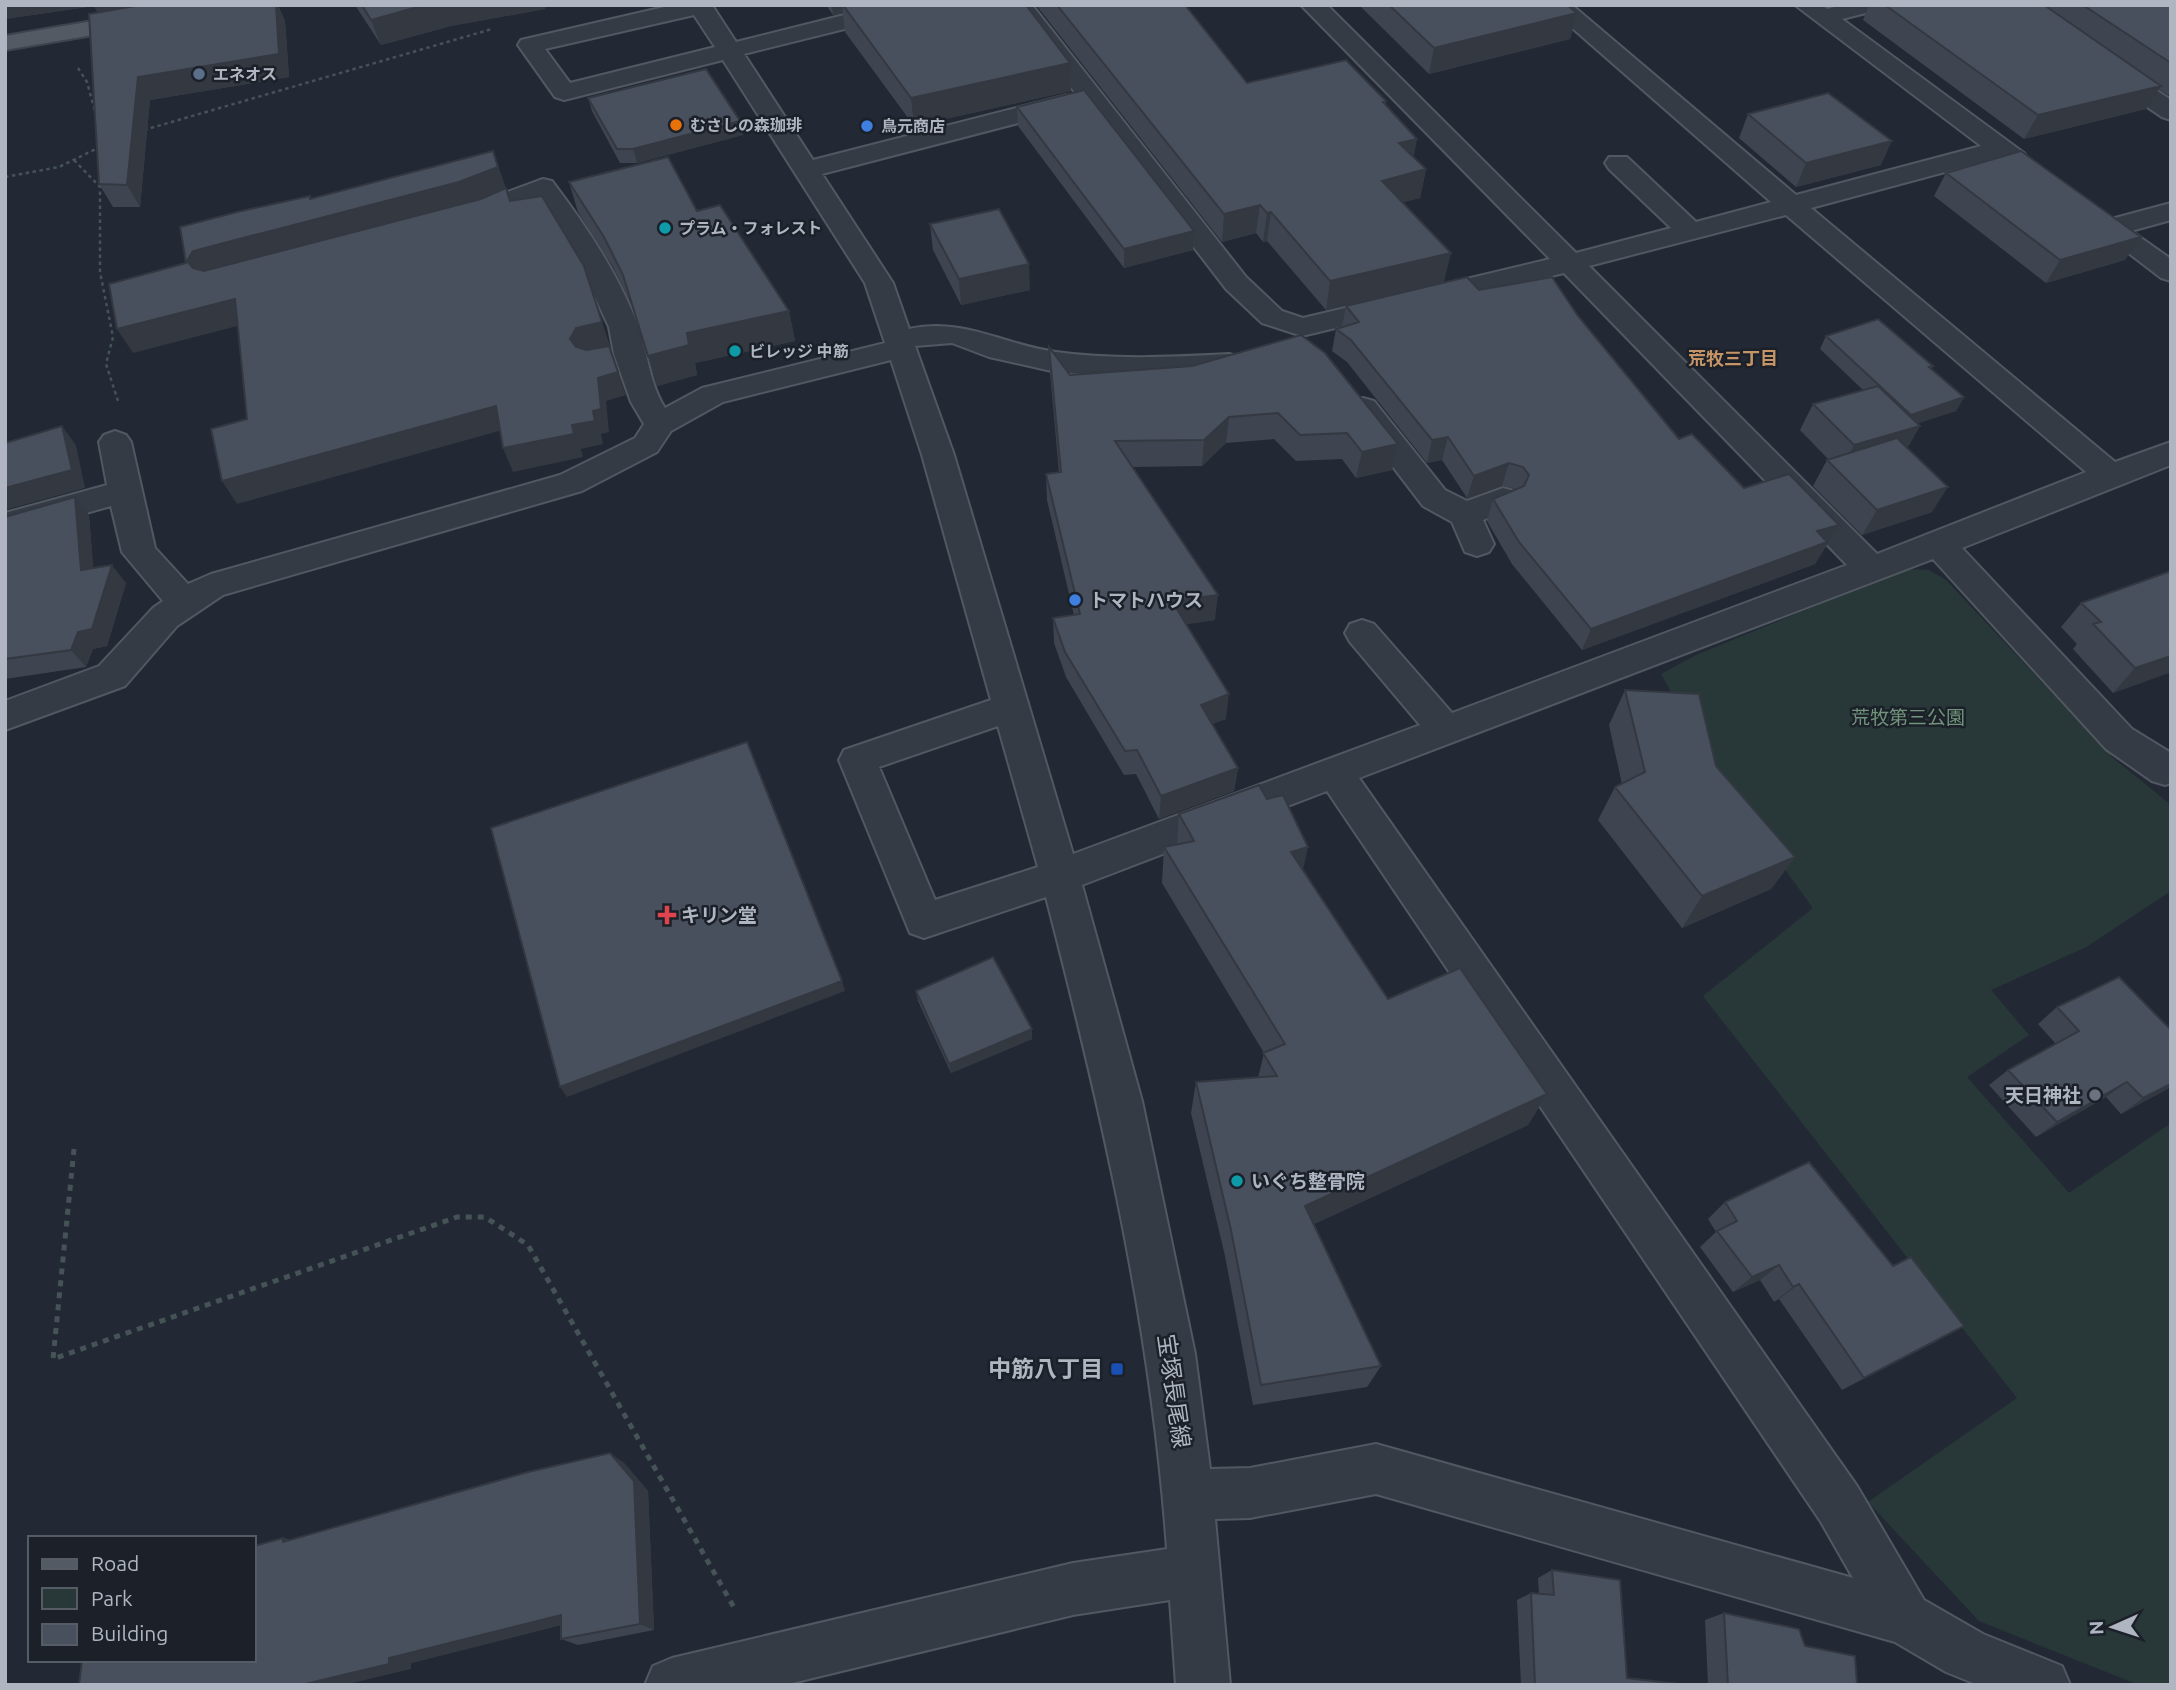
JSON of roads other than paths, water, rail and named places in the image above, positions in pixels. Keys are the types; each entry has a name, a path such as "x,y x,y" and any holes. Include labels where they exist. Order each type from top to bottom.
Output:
{"main road":[{"path":"5,43 229,5"}],"street":[{"path":"701,6 530,45 564,92 913,5"},
{"path":"1020,5 1236,283 1272,317 1288,348"},
{"path":"1313,5 1871,569"},
{"path":"1558,5 2110,475"},
{"path":"1815,11 1870,5"},
{"name":"宝塚長尾線","path":"701,6 868,263 901,344 938,455 1060,876 1120,1101 1171,1354 1188,1495 1203,1685"},
{"path":"1815,11 2034,173"},
{"path":"2093,59 2171,112"},
{"path":"807,170 1089,97"},
{"path":"5,716 112,676 165,617 211,586 571,483 646,445 660,424 713,395 901,344 927,334 955,334 999,350 1056,362 1143,368 1229,364 1570,263 1692,233 2001,149"},
{"path":"1618,163 1692,233"},
{"path":"429,227 479,214 539,176 581,238 578,260 624,327 618,356 660,424"},
{"path":"2171,211 2099,220 2171,272"},
{"path":"1342,382 1434,498 1471,529 1503,499"},
{"path":"115,442 139,552 185,603"},
{"path":"1012,707 857,760 924,921 1060,876 1335,774 2171,453"},
{"path":"5,525 124,491"},
{"path":"1939,544 2119,739 2169,771"},
{"path":"1362,633 1446,731"},
{"path":"1335,774 1839,1504 1905,1619 1968,1669 2043,1685"},
{"path":"1188,1495 1250,1493 1376,1469 1905,1619"},
{"path":"672,1685 1073,1589 1194,1570"}],"place":[{"name":"エネオス","path":"199,74"},
{"name":"むさしの森珈琲","path":"676,125"},
{"name":"鳥元商店","path":"867,126"},
{"name":"プラム・フォレスト","path":"665,228"},
{"name":"ビレッジ 中筋","path":"735,351"},
{"name":"トマトハウス","path":"1075,600"},
{"name":"キリン堂","path":"667,915"},
{"name":"天日神社","path":"2095,1095"},
{"name":"いぐち整骨院","path":"1237,1181"},
{"name":"中筋八丁目","path":"1117,1369"}],"district":[{"name":"荒牧三丁目","path":"1733,359"}],"park label":[{"name":"荒牧第三公園","path":"1908,717"}]}
